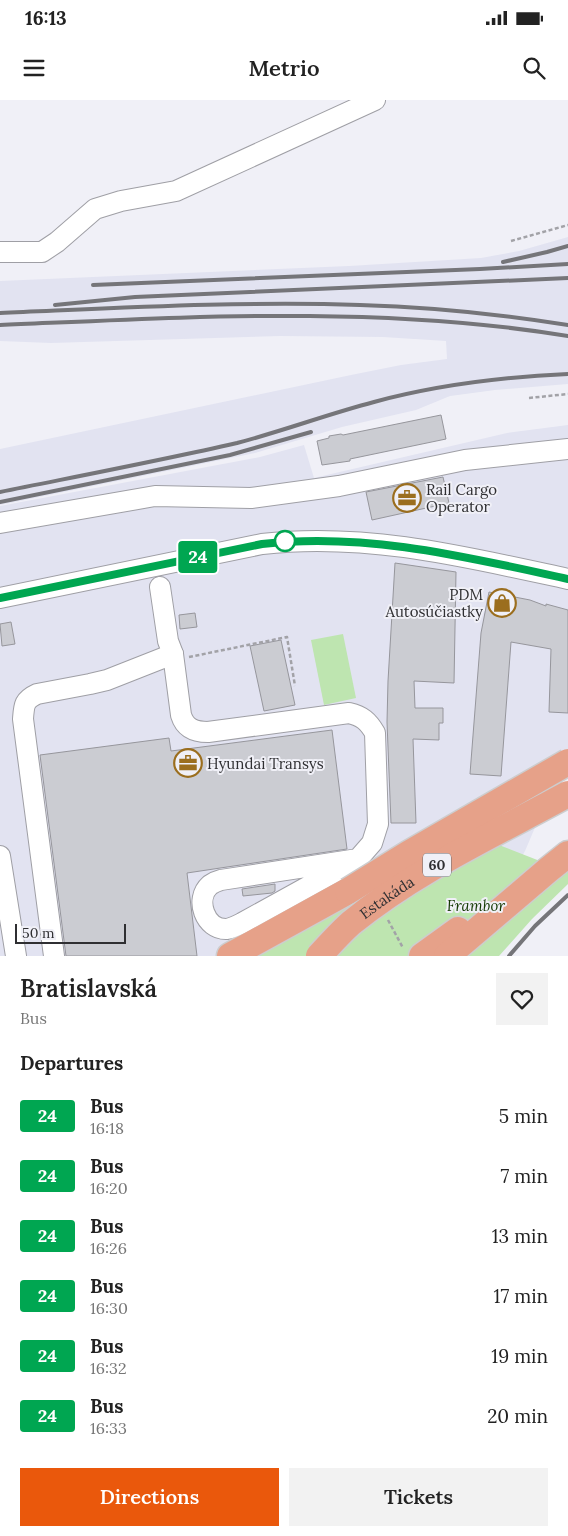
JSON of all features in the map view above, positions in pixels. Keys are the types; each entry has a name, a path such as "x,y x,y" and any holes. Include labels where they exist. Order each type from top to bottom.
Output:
{"main road":[{"path":"230,956 348,891 408,854 568,762"},
{"name":"Estakáda","path":"319,956 350,924 392,893 427,871 568,794"},
{"path":"422,956 509,893 558,862"},
{"path":"447,956 558,862"}],"street":[{"path":"0,252 42,252 57,242 95,209 121,201 176,191 375,100"},
{"path":"0,523 155,496 251,498 339,486 465,460 568,449"},
{"path":"0,598 262,544 292,541 365,542 464,556 568,579"},
{"path":"160,587 168,641 178,656 181,715 186,726 195,731 208,732 349,713 360,716 370,723 374,733 378,824 372,843 358,859 242,923 227,929 214,926 206,918 201,904 203,894 210,885 221,880 358,859"},
{"path":"54,956 23,719 26,702 30,697 38,694 106,680 178,656"},
{"path":"0,856 16,956"}],"path":[{"path":"511,241 568,225"},
{"path":"529,398 568,394"},
{"path":"178,656 287,637 295,686"}],"shaded area":[{"path":"568,237 568,384 450,396 416,410 342,427 255,453 0,505 0,449 351,375 401,365 447,359 446,341 383,337 280,336 51,343 0,341 0,281 349,266 481,258 519,251"},
{"path":"568,425 568,750 525,851 464,956 0,956 0,506 260,457 304,445 314,478 507,433"}],"green space":[{"path":"343,634 356,698 324,705 311,640"},
{"name":"Frambor","path":"499,845 568,872 568,884 532,919 499,956 244,956 364,888"}],"building":[{"path":"441,415 446,439 350,459 350,461 322,465 317,441 329,438 329,436 343,435"},
{"name":"Rail Cargo Operator","path":"443,477 449,503 372,520 366,492"},
{"path":"395,563 456,572 454,683 414,681 415,708 443,708 443,723 439,723 439,740 413,739 416,823 391,823 387,722"},
{"path":"489,592 568,610 568,713 549,712 551,649 511,642 501,776 470,774 481,633"},
{"path":"195,613 197,627 180,629 179,615"},
{"path":"11,622 15,644 2,646 0,624"},
{"path":"281,640 295,705 264,711 250,646"},
{"path":"332,730 347,849 187,873 197,956 66,956 40,755 169,738 171,751"},
{"path":"275,884 275,891 272,893 243,896 242,889"}],"railway":[{"path":"503,262 568,246"},
{"path":"93,285 568,264"},
{"path":"55,305 135,297 568,278"},
{"path":"0,313 180,306 315,304 438,309 568,325"},
{"path":"0,325 214,317 355,317 497,326 568,336"},
{"path":"0,492 237,443 357,407 446,386 519,377 568,374"},
{"path":"0,502 230,455 311,432"},
{"path":"509,956 535,926 568,895"}],"bus line":[{"name":"24","path":"0,598 262,544 292,541 336,540 365,542 464,556 568,579"}],"place":[{"name":"Rail Cargo Operator","path":"407,498"},
{"name":"PDM Autosúčiastky","path":"502,603"},
{"name":"Hyundai Transys","path":"188,763"}]}
